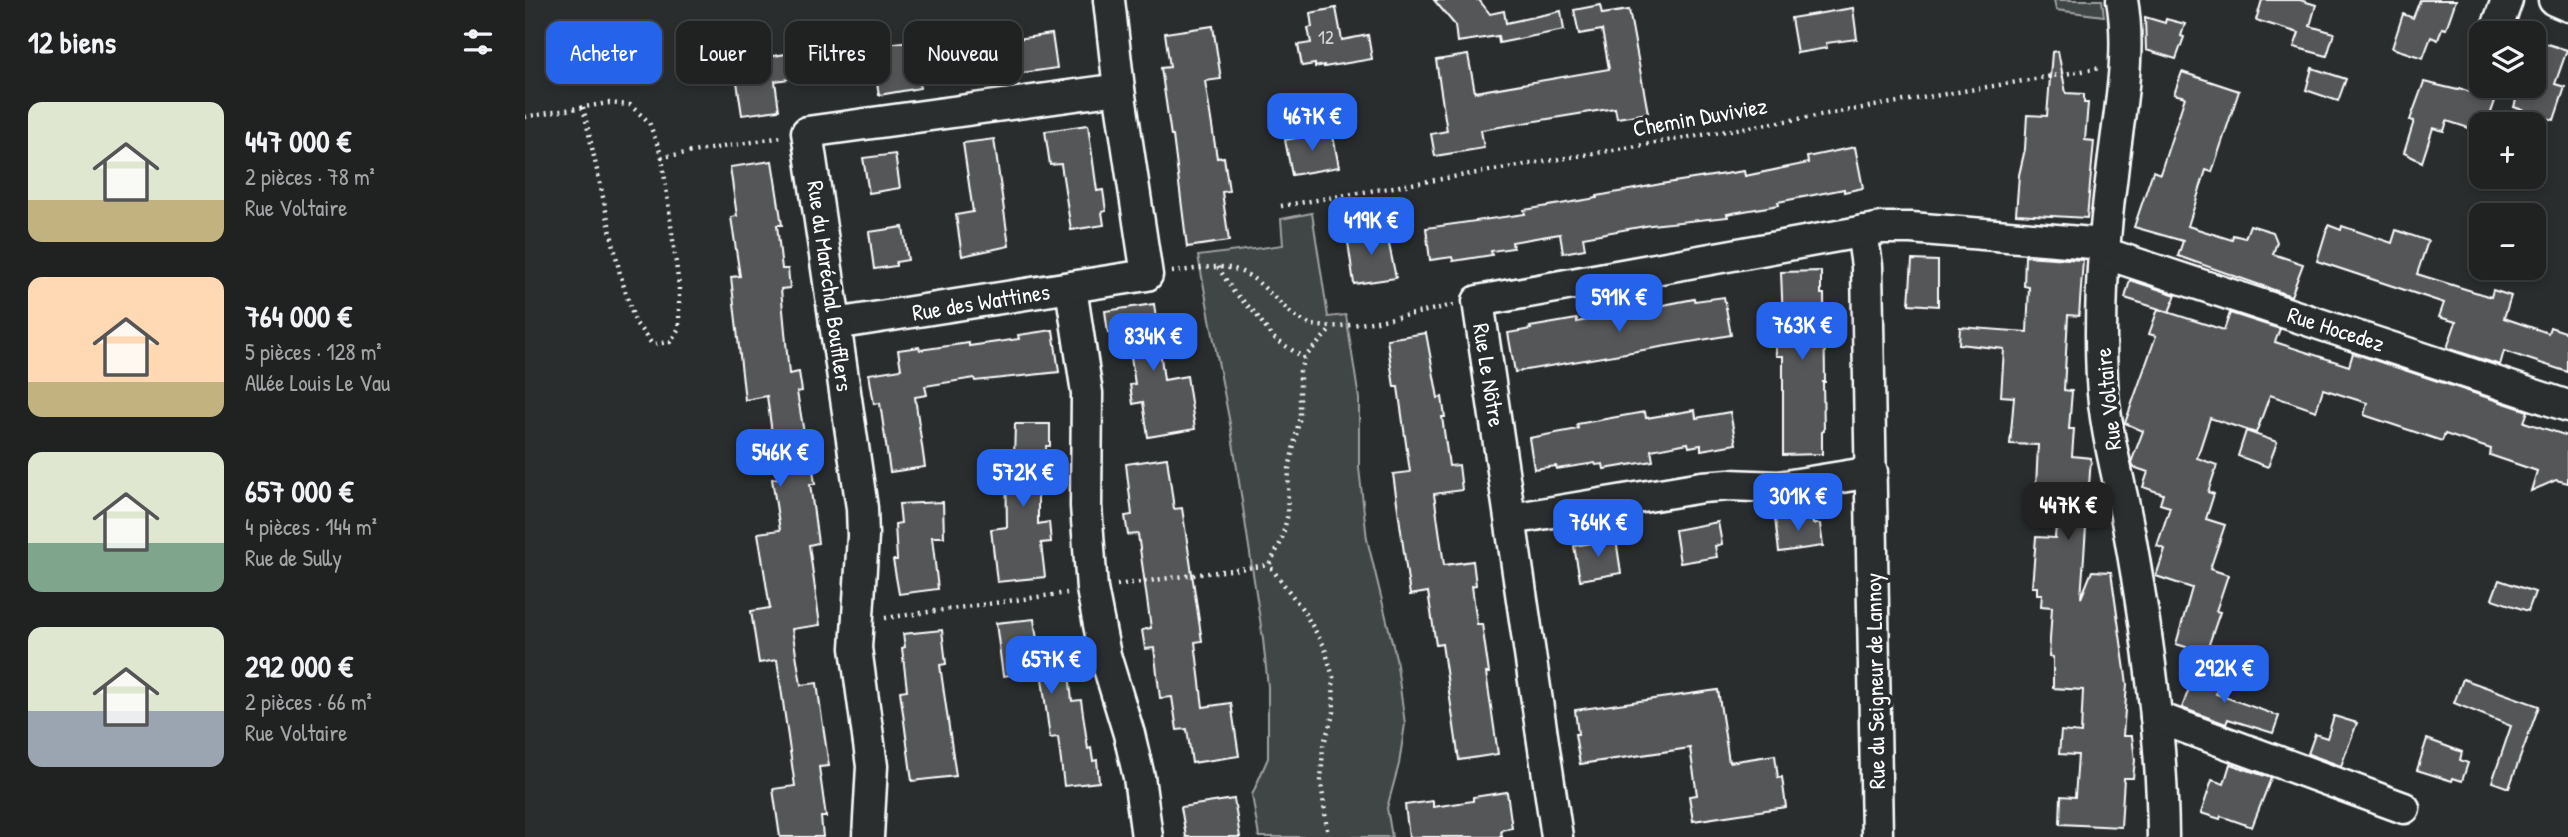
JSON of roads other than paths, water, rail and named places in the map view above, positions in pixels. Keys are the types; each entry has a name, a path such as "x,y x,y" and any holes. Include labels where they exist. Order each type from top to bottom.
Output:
{"street":[{"path":"1109,0 1119,89"},
{"name":"Rue Voltaire","path":"2122,0 2126,30 2125,64 2104,249 2101,346 2103,401 2131,540 2152,674 2167,836"},
{"path":"2499,21 2507,0"},
{"path":"2554,0 2568,6"},
{"name":"Rue du Maréchal Boufflers","path":"868,837 872,766 856,648 862,508 807,132 1119,89"},
{"name":"Rue des Wattines","path":"835,324 1147,275 1119,89"},
{"name":"Rue Le Nôtre","path":"1557,837 1478,300 1862,231 1911,228 2104,249"},
{"name":"Rue du Seigneur de Lannoy","path":"1862,231 1867,266 1872,472 1862,609 1877,837"},
{"name":"Rue Hocedez","path":"2104,249 2568,406"},
{"path":"1071,288 1087,393 1086,506 1092,589 1105,655 1139,777 1147,837"},
{"path":"1511,519 1702,487 1779,486 1872,472"},
{"path":"2155,717 2404,808"}]}
